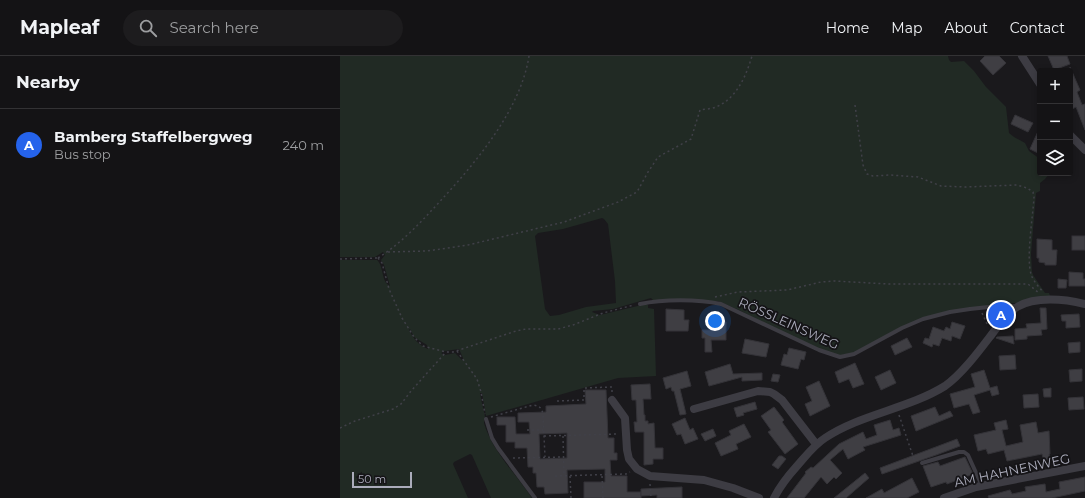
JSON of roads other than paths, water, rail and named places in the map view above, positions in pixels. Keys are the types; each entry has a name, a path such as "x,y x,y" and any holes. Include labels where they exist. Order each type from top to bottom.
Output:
{"street":[{"path":"1022,56 1037,79"},
{"path":"1073,138 1085,150"},
{"path":"774,498 788,476 816,444 835,432 922,398 945,385 960,372 1005,318 1017,307 1045,300 1085,304"},
{"path":"694,410 758,390 770,392 782,400 816,444"},
{"path":"612,400 626,418 627,450 630,459 637,469 650,476 704,480 733,488 759,498"},
{"name":"AM HAHNENWEG","path":"944,498 962,491 982,486 1085,466"}],"lane":[{"name":"RÖSSLEINSWEG","path":"640,304 659,301 708,302 721,304 819,350 840,357 854,354 902,328 923,319 950,312 980,308 1007,305 1017,307"},
{"path":"486,419 492,438 505,459 535,498"},
{"path":"922,463 959,452 964,452 968,455 982,486"}],"place":[{"name":"Bamberg Staffelbergweg","path":"1001,315"}]}
